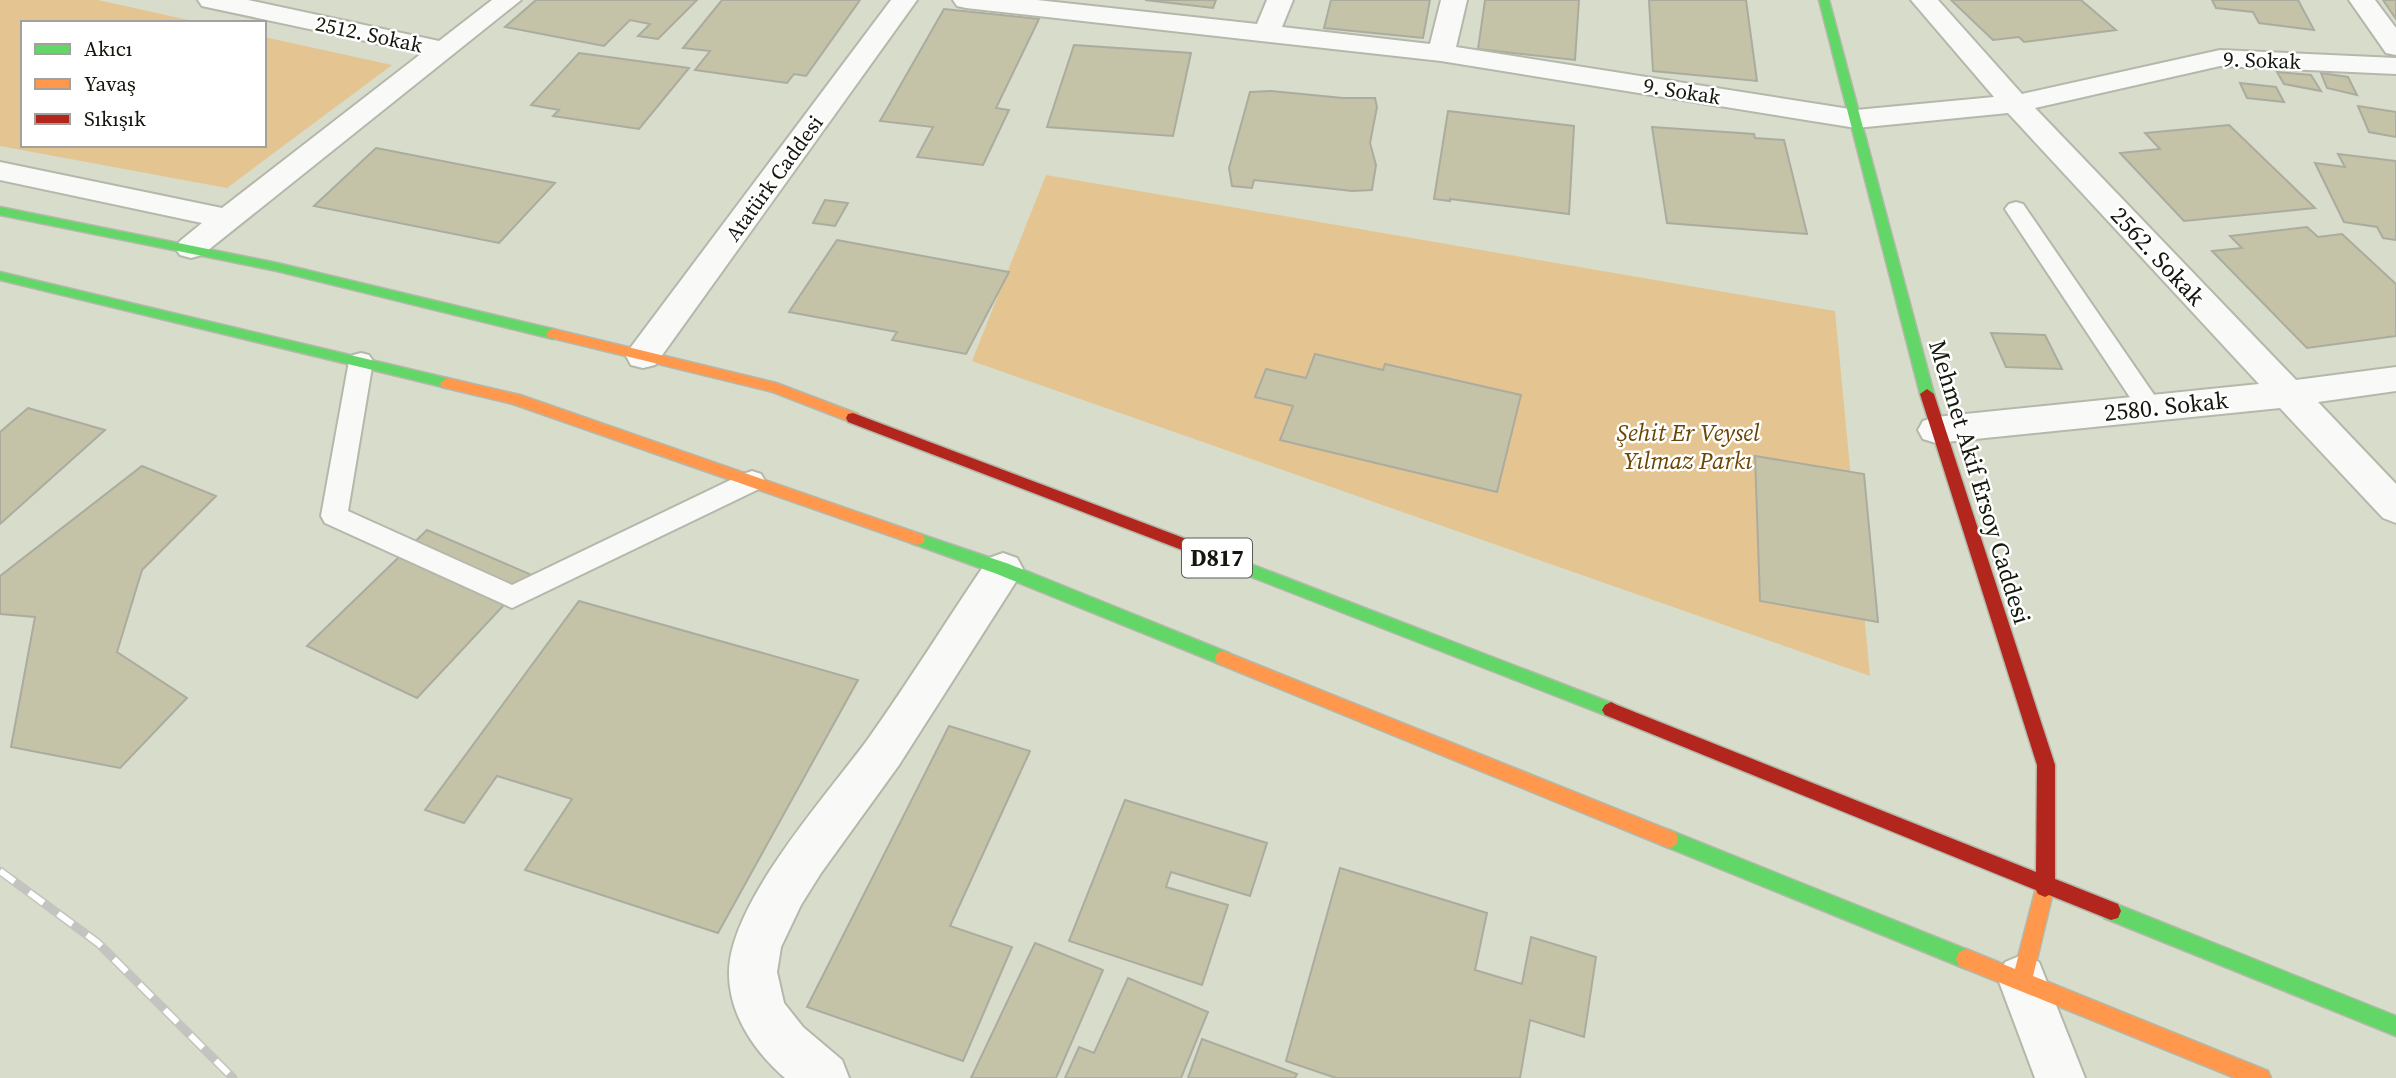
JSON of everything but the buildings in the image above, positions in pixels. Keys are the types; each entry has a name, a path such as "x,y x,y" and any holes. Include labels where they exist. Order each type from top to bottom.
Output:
{"main road":[{"name":"Mehmet Akif Ersoy Caddesi","path":"1824,0 1936,430 2046,765 2046,886 2022,979"},
{"name":"D817","path":"0,211 191,248 776,388 1536,680 2396,1026"},
{"path":"0,276 515,399 1003,569 2022,979 2261,1078"}],"street":[{"path":"191,248 508,0"},
{"name":"Atatürk Caddesi","path":"643,356 904,0"},
{"name":"9. Sokak","path":"966,0 1085,6 1266,34 1441,53 1856,119 2015,104 2220,58 2396,66"},
{"path":"1266,34 1280,0"},
{"path":"1441,53 1454,0"},
{"name":"2562. Sokak","path":"1924,0 2015,104 2396,508"},
{"path":"2362,0 2396,47"},
{"name":"2512. Sokak","path":"219,1 445,50"},
{"path":"0,171 228,219"},
{"name":"2580. Sokak","path":"1936,430 2288,394 2396,379"},
{"path":"824,1078 779,1040 760,1013 753,971 759,942 781,892 884,751 1003,569"},
{"path":"2022,979 2060,1078"}],"lane":[{"path":"2016,209 2150,408"},
{"path":"361,361 334,516 512,597 752,481"}],"green space":[{"path":"0,0 98,0 193,21 21,21 21,147 266,147 266,37 392,65 227,188 0,146"},
{"name":"Şehit Er Veysel Yılmaz Parkı","path":"1046,175 1835,311 1870,676 972,361"}],"railway":[{"path":"0,871 98,943 233,1078"}],"traffic: fast":[{"path":"1824,0 1927,394"},
{"path":"0,211 277,267 553,334"},
{"path":"0,276 447,383"},
{"path":"917,539 1003,569 1223,658"},
{"path":"1196,549 1611,710"},
{"path":"1669,839 1966,959"},
{"path":"2111,911 2396,1026"}],"traffic: slow":[{"path":"553,334 776,388 853,418"},
{"path":"447,383 515,399 917,539"},
{"path":"1223,658 1669,839"},
{"path":"2022,979 2045,888"},
{"path":"1966,959 2261,1078"}],"traffic: jam":[{"path":"1927,394 2046,765 2045,888"},
{"path":"853,418 1196,549"},
{"path":"1611,710 2111,911"}]}
